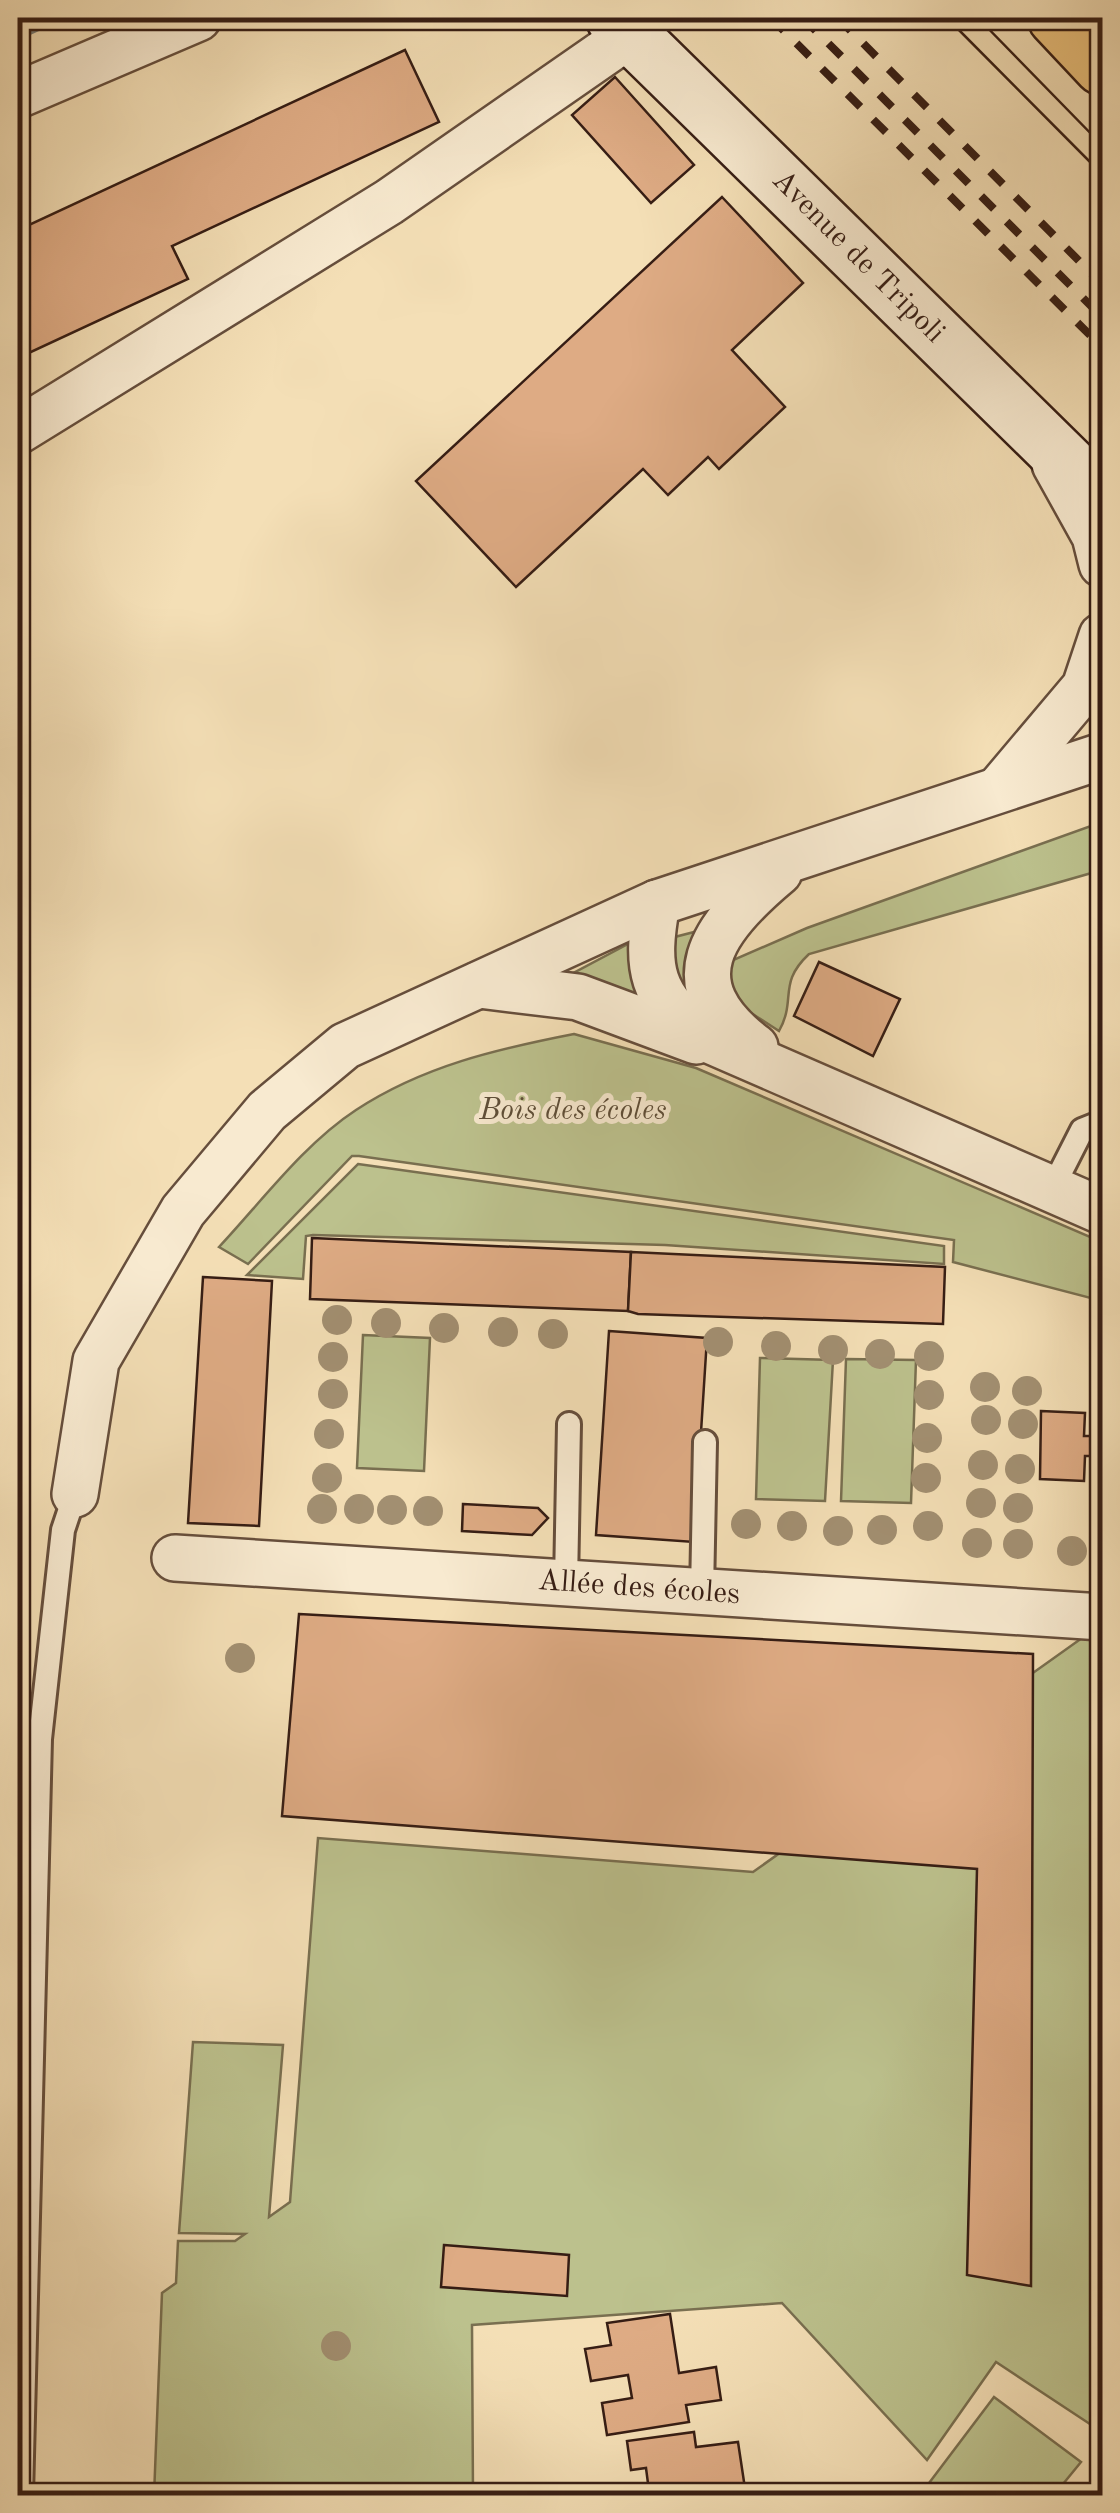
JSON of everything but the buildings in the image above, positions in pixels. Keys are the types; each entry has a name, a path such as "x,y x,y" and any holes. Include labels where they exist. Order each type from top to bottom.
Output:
{"highway":[{"path":"1056,18 1102,68"}],"main road":[{"name":"Avenue de Tripoli","path":"622,26 1102,497"}],"street":[{"path":"18,96 198,18"},
{"path":"18,431 389,202 622,26"},
{"path":"1040,436 1095,536 1102,564"},
{"path":"998,789 1086,687 1102,636"},
{"path":"998,789 1102,711"},
{"path":"75,1494 96,1361 183,1210 267,1111 344,1046 658,903 789,863 1102,756"},
{"path":"998,789 1102,773"},
{"path":"788,1073 734,1032 711,1003 706,976 714,942 746,899 789,863"},
{"path":"658,903 650,965 658,991 674,1014 705,1038 1102,1211"},
{"path":"478,985 578,997 788,1073"},
{"name":"Allée des écoles","path":"175,1558 1102,1617"}],"lane":[{"path":"1053,1187 1082,1130 1102,1122"},
{"path":"566,1583 570,1424"},
{"path":"702,1592 705,1442"},
{"path":"21,2496 40,1739 62,1530 75,1494"}],"green space":[{"path":"1102,822 1102,870 809,954 793,974 779,1031 751,1013 726,987 724,964 807,928"},
{"path":"702,930 693,993 681,1001 663,940"},
{"path":"643,936 666,1020 566,977"},
{"name":"Bois des écoles","path":"574,1034 696,1068 1102,1242 1102,1301 953,1262 954,1240 359,1156 352,1156 248,1264 219,1247 319,1139 381,1095 461,1061"},
{"path":"358,1164 944,1246 944,1264 665,1245 313,1235 306,1236 303,1279 247,1275"},
{"path":"363,1335 430,1338 424,1471 357,1468"},
{"path":"760,1358 833,1360 825,1501 756,1499"},
{"path":"846,1359 916,1360 911,1503 841,1501"},
{"path":"1082,1638 1102,1640 1102,2432 996,2362 927,2460 782,2303 472,2325 473,2495 154,2496 162,2293 176,2283 178,2241 235,2241 245,2234 179,2233 193,2042 283,2045 269,2217 290,2202 318,1838 753,1872"},
{"path":"994,2397 1081,2462 1054,2495 920,2495"}],"waterway":[{"path":"18,34 53,18"}],"tram line":[{"path":"947,18 1102,174"},
{"path":"978,18 1102,145"}],"railway":[{"path":"771,18 1102,347"},
{"path":"803,18 1102,317"},
{"path":"838,18 1102,284"}]}
